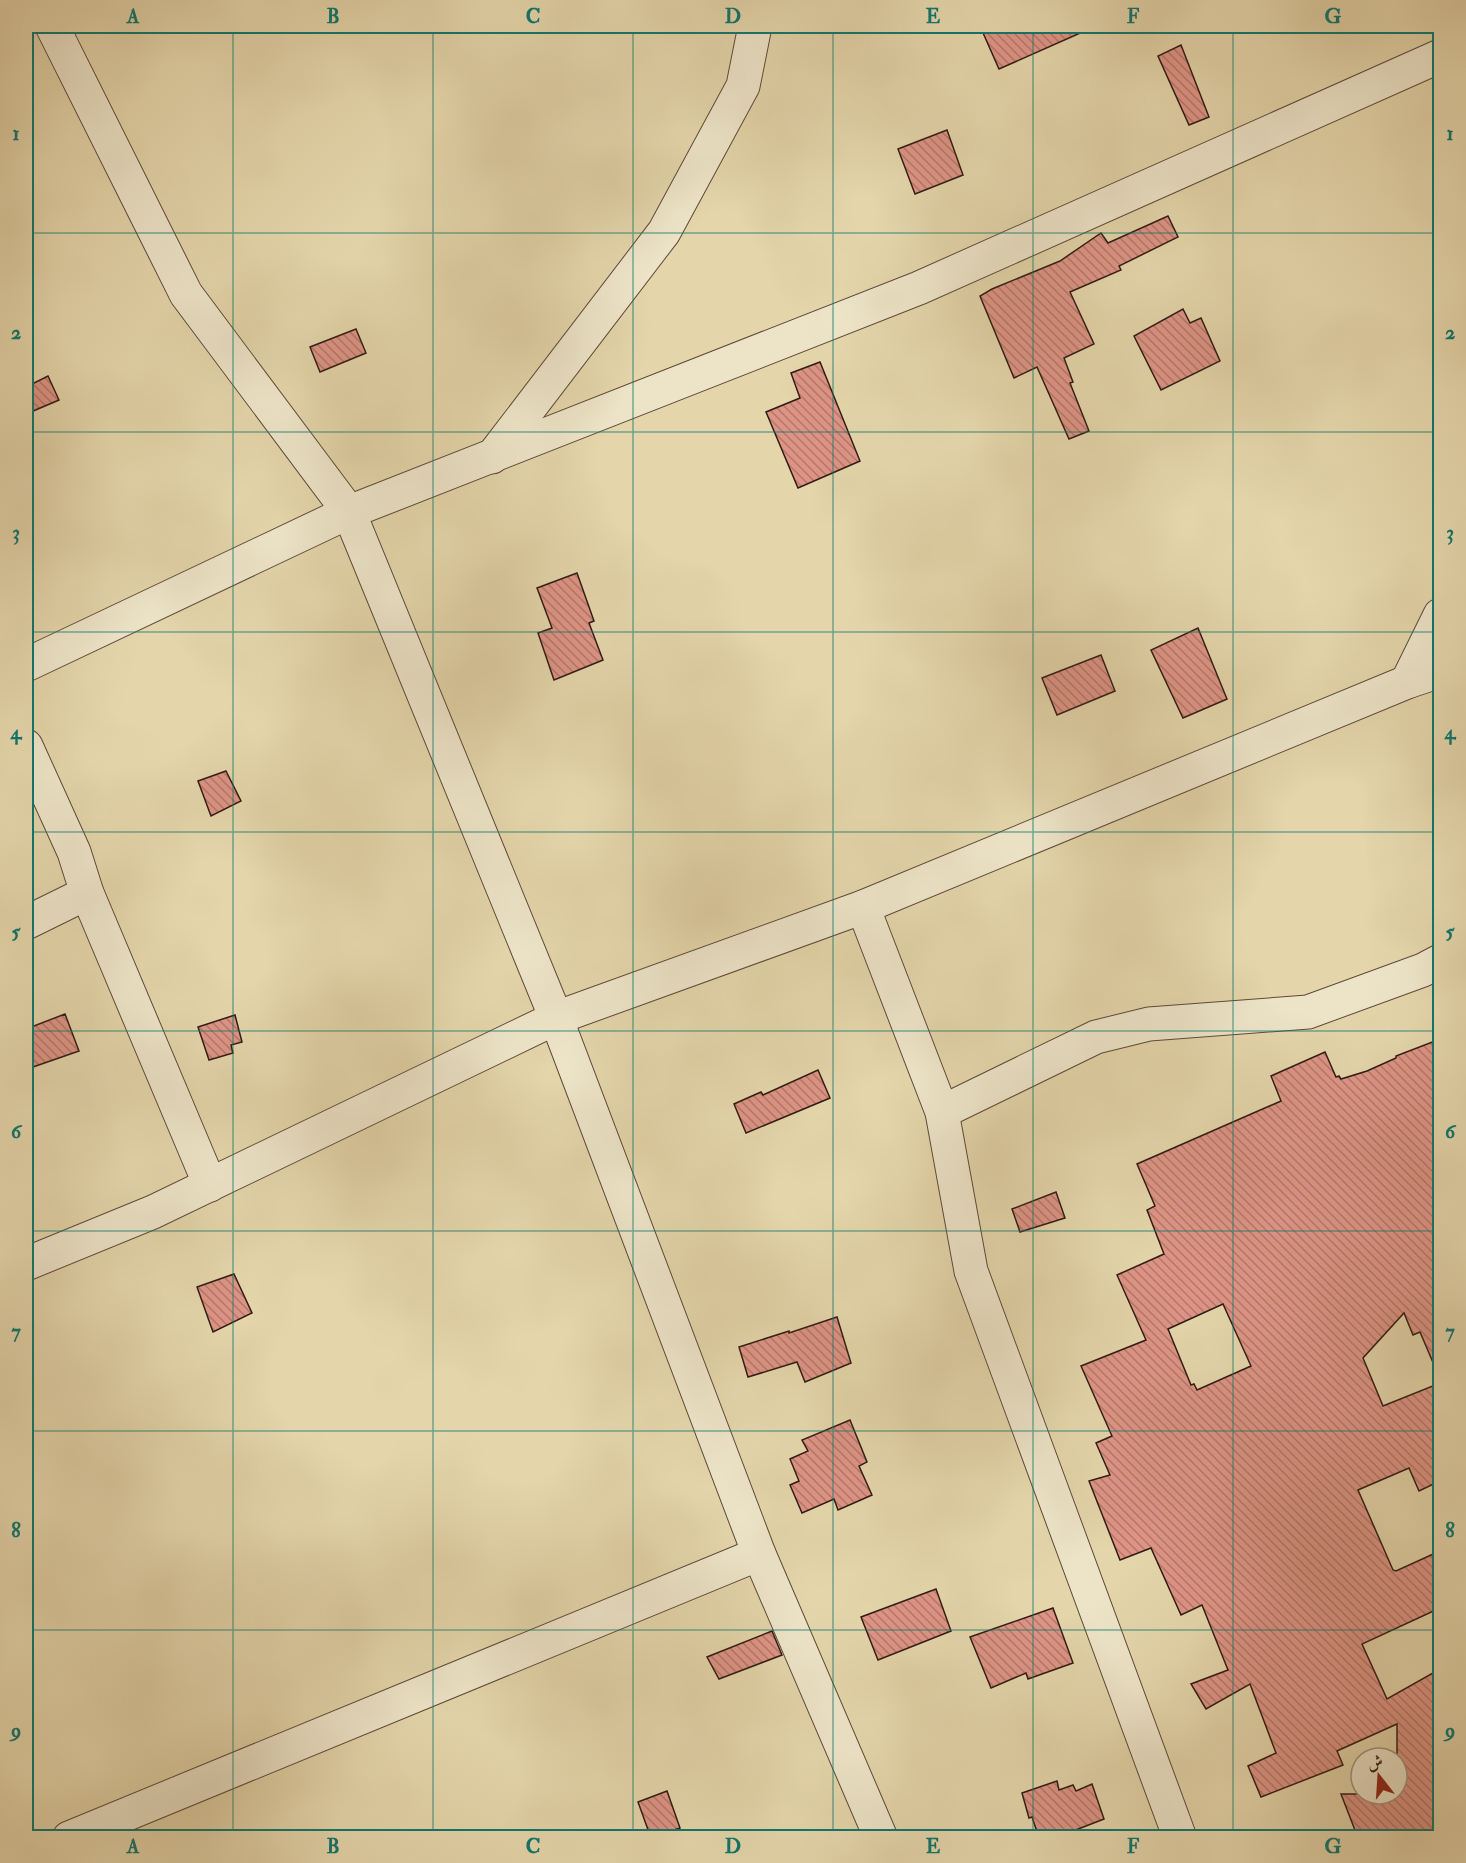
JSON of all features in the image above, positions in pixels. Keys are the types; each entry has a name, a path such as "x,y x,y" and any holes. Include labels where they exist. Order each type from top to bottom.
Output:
{"street":[{"path":"52,26 186,294 349,512 556,1018 759,1554 881,1838"},
{"path":"492,456 664,232 742,86 755,26"},
{"path":"26,665 349,512 919,288 1440,56"},
{"path":"1407,682 1440,615"},
{"path":"26,1264 153,1212 556,1018 863,907 1407,682 1440,671"},
{"path":"26,746 74,852 87,893 210,1185"},
{"path":"26,923 87,893"},
{"path":"863,907 942,1112 971,1271 1180,1838"},
{"path":"942,1112 1096,1036 1149,1024 1308,1012 1423,970 1440,961"},
{"path":"69,1838 759,1554"}],"building":[{"path":"980,26 1096,26 999,69"},
{"path":"1181,45 1209,117 1189,125 1158,56"},
{"path":"947,130 963,175 915,194 898,149"},
{"path":"1168,216 1178,237 1119,266 1121,270 1070,292 1094,344 1064,358 1073,382 1070,383 1089,431 1069,439 1037,367 1014,378 980,296 1060,261 1101,233 1108,243"},
{"path":"1183,309 1190,323 1201,318 1220,361 1161,390 1134,336"},
{"path":"356,329 366,353 320,372 310,347"},
{"path":"820,362 860,461 798,488 766,412 800,398 791,373"},
{"path":"48,376 59,400 26,414 26,387"},
{"path":"577,573 594,621 589,623 603,660 554,680 538,633 552,628 537,588"},
{"path":"1198,628 1227,699 1183,718 1151,650"},
{"path":"1101,655 1115,691 1057,715 1042,678"},
{"path":"226,771 241,801 211,816 198,781"},
{"path":"65,1014 79,1051 33,1067 26,1044 26,1029"},
{"path":"235,1015 242,1042 231,1045 233,1053 209,1060 198,1027"},
{"path":"1440,1039 1440,1379 1420,1332 1413,1335 1404,1313 1363,1358 1383,1406 1440,1383 1440,1481 1419,1491 1409,1468 1358,1490 1393,1570 1396,1571 1440,1551 1440,1608 1362,1644 1387,1699 1440,1669 1440,1838 1358,1838 1341,1794 1349,1794 1349,1806 1409,1806 1409,1746 1397,1746 1397,1724 1337,1751 1343,1765 1261,1797 1248,1766 1276,1753 1250,1684 1206,1709 1191,1684 1228,1670 1202,1605 1181,1615 1151,1548 1120,1560 1089,1481 1110,1475 1096,1443 1112,1436 1081,1366 1146,1340 1117,1275 1164,1254 1147,1210 1155,1206 1137,1164 1281,1101 1271,1076 1325,1052 1336,1077 1339,1076 1341,1079 1367,1071 1396,1056","holes":["1223,1304 1251,1366 1197,1390 1194,1384 1191,1385 1168,1329"]},
{"path":"818,1070 830,1098 746,1133 734,1104 761,1092 763,1095"},
{"path":"1056,1192 1065,1218 1020,1232 1012,1209"},
{"path":"234,1274 252,1313 213,1332 197,1287"},
{"path":"837,1317 851,1363 805,1382 797,1362 748,1377 739,1347"},
{"path":"850,1420 867,1462 859,1466 872,1495 838,1510 834,1499 802,1513 790,1485 799,1481 790,1459 808,1451 802,1440"},
{"path":"936,1589 951,1631 878,1660 861,1617"},
{"path":"1053,1608 1073,1663 1028,1679 1026,1673 991,1688 970,1637"},
{"path":"772,1631 782,1655 719,1679 707,1657"},
{"path":"1057,1781 1059,1790 1073,1785 1076,1791 1092,1784 1104,1819 1055,1838 1039,1838 1032,1817 1029,1818 1022,1793"},
{"path":"667,1791 680,1828 651,1838 638,1802"}]}
